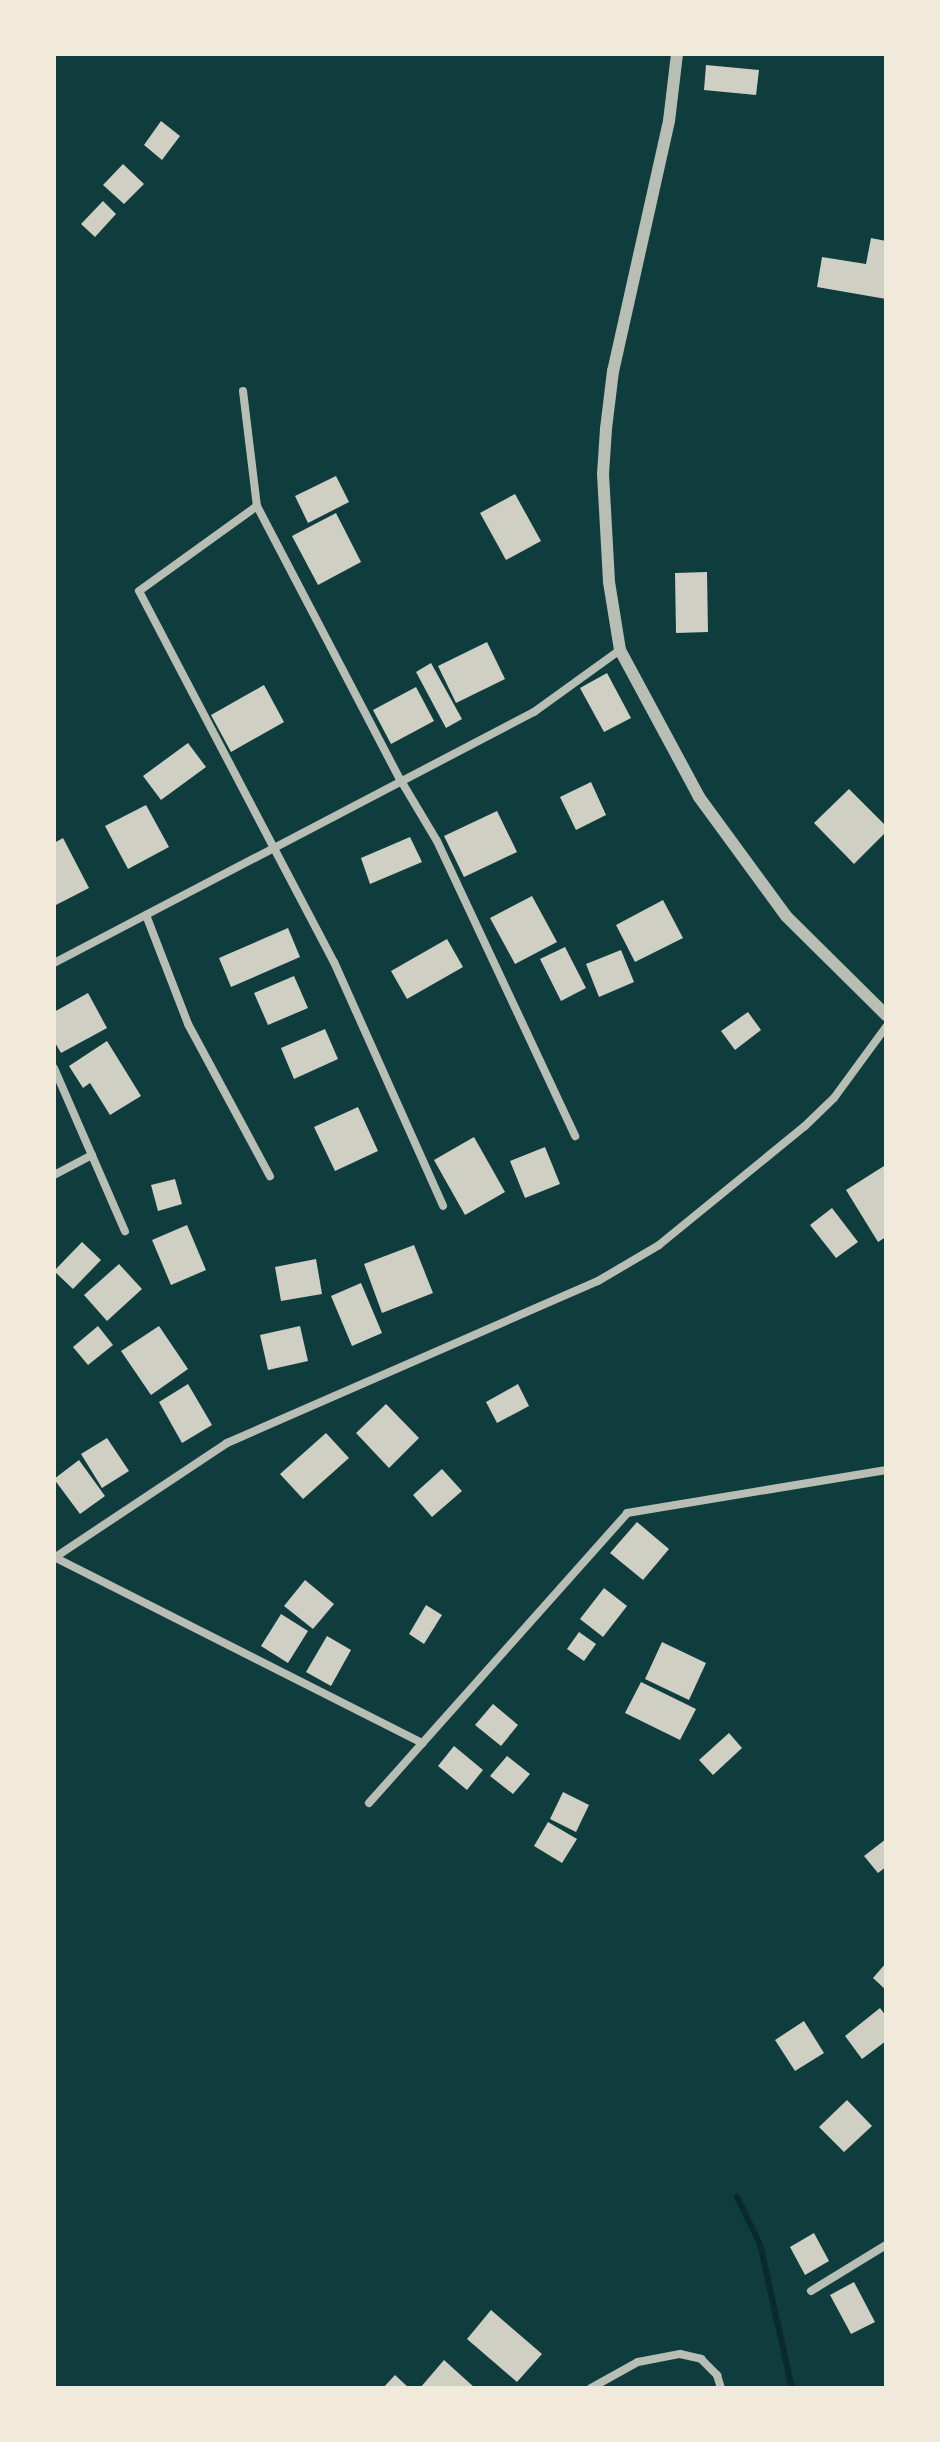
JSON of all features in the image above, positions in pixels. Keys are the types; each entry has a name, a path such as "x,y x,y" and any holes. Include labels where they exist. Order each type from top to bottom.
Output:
{"street":[{"path":"677,54 669,121 613,371 606,429 603,474 609,582 620,650 659,729 707,809 786,916 886,1015"},
{"path":"243,391 257,506 467,903 575,1136"},
{"path":"257,506 139,591 334,962 443,1206"},
{"path":"54,963 400,779 534,712 620,650"},
{"path":"146,915 188,1024 270,1176"},
{"path":"423,1743 54,1558 227,1443 598,1281 659,1245 805,1126 834,1098 886,1027"},
{"path":"54,1068 125,1231"},
{"path":"54,1175 92,1155"},
{"path":"369,1803 627,1513 886,1470"},
{"path":"811,2291 886,2245"},
{"path":"591,2388 638,2362 680,2354 701,2359 717,2375 721,2388"}],"building":[{"path":"706,65 759,70 756,95 704,90"},
{"path":"161,121 180,136 162,160 144,145"},
{"path":"123,164 144,184 124,204 103,185"},
{"path":"103,201 116,214 95,237 81,224"},
{"path":"871,238 886,241 886,299 817,287 822,257 866,264"},
{"path":"336,476 349,502 308,523 295,496"},
{"path":"515,494 541,541 506,560 480,513"},
{"path":"336,513 361,562 318,585 292,536"},
{"path":"707,572 708,632 676,633 675,573"},
{"path":"487,642 505,679 456,703 438,666"},
{"path":"431,663 462,719 446,728 416,672"},
{"path":"607,673 631,718 604,732 580,688"},
{"path":"264,685 284,722 231,752 211,715"},
{"path":"416,687 434,721 391,744 373,710"},
{"path":"188,743 206,767 161,800 143,776"},
{"path":"591,782 606,815 576,830 560,797"},
{"path":"849,789 886,826 886,832 854,864 814,823"},
{"path":"146,805 169,847 128,869 105,826"},
{"path":"497,811 517,852 464,877 444,836"},
{"path":"410,837 422,862 370,884 361,858"},
{"path":"63,838 89,888 54,906 54,843"},
{"path":"532,896 557,942 515,964 490,918"},
{"path":"663,900 683,938 635,962 616,925"},
{"path":"288,928 300,957 231,987 219,958"},
{"path":"447,939 463,967 407,999 391,971"},
{"path":"565,947 586,988 561,1001 540,959"},
{"path":"621,950 634,982 599,997 586,964"},
{"path":"294,976 308,1008 268,1025 254,993"},
{"path":"88,993 107,1028 61,1053 54,1041 54,1012"},
{"path":"748,1012 761,1030 735,1050 721,1031"},
{"path":"325,1029 338,1059 294,1079 281,1048"},
{"path":"107,1041 141,1096 110,1115 90,1083 83,1088 69,1066"},
{"path":"358,1107 378,1151 335,1171 314,1127"},
{"path":"474,1137 505,1192 465,1215 434,1160"},
{"path":"545,1147 560,1184 525,1198 510,1161"},
{"path":"884,1166 886,1237 878,1242 846,1190"},
{"path":"175,1179 182,1204 158,1211 151,1185"},
{"path":"832,1208 858,1242 836,1258 810,1225"},
{"path":"187,1225 206,1270 171,1285 152,1240"},
{"path":"82,1242 101,1260 73,1289 54,1271"},
{"path":"414,1245 433,1293 382,1313 364,1264"},
{"path":"316,1259 322,1294 281,1301 275,1267"},
{"path":"119,1264 142,1289 107,1321 84,1295"},
{"path":"361,1283 382,1333 352,1346 331,1296"},
{"path":"98,1326 113,1345 88,1365 73,1347"},
{"path":"159,1326 188,1369 151,1395 121,1351"},
{"path":"300,1326 308,1361 268,1370 260,1335"},
{"path":"188,1384 212,1425 182,1443 159,1402"},
{"path":"518,1384 529,1406 497,1423 486,1402"},
{"path":"386,1404 419,1438 389,1468 356,1433"},
{"path":"326,1433 349,1458 303,1499 280,1474"},
{"path":"107,1438 129,1471 102,1488 81,1454"},
{"path":"79,1460 105,1496 80,1514 54,1479"},
{"path":"442,1469 462,1491 432,1517 413,1495"},
{"path":"637,1522 669,1549 643,1580 610,1553"},
{"path":"305,1580 334,1604 313,1629 284,1606"},
{"path":"604,1588 627,1606 603,1637 580,1619"},
{"path":"426,1605 442,1615 424,1644 409,1634"},
{"path":"281,1614 308,1631 288,1663 261,1646"},
{"path":"579,1632 596,1644 584,1661 567,1649"},
{"path":"327,1636 351,1650 331,1686 306,1672"},
{"path":"662,1642 706,1663 689,1700 645,1679"},
{"path":"641,1682 696,1709 680,1740 625,1713"},
{"path":"493,1704 518,1725 501,1746 475,1725"},
{"path":"729,1733 742,1748 713,1775 699,1760"},
{"path":"454,1746 483,1770 467,1790 438,1766"},
{"path":"507,1756 530,1774 513,1794 490,1776"},
{"path":"563,1792 589,1805 576,1832 550,1819"},
{"path":"548,1822 577,1839 562,1863 534,1846"},
{"path":"886,1839 886,1867 878,1873 864,1856"},
{"path":"886,1963 886,1990 873,1978"},
{"path":"880,2008 886,2016 886,2041 862,2059 845,2036"},
{"path":"804,2021 824,2053 795,2071 775,2040"},
{"path":"847,2100 872,2126 844,2152 819,2127"},
{"path":"814,2233 829,2261 805,2275 790,2247"},
{"path":"854,2282 875,2322 851,2334 830,2295"},
{"path":"491,2310 542,2354 517,2382 467,2339"},
{"path":"444,2360 475,2388 420,2388"},
{"path":"395,2375 409,2388 383,2388"}],"waterway":[{"path":"737,2197 760,2244 792,2388"}]}
